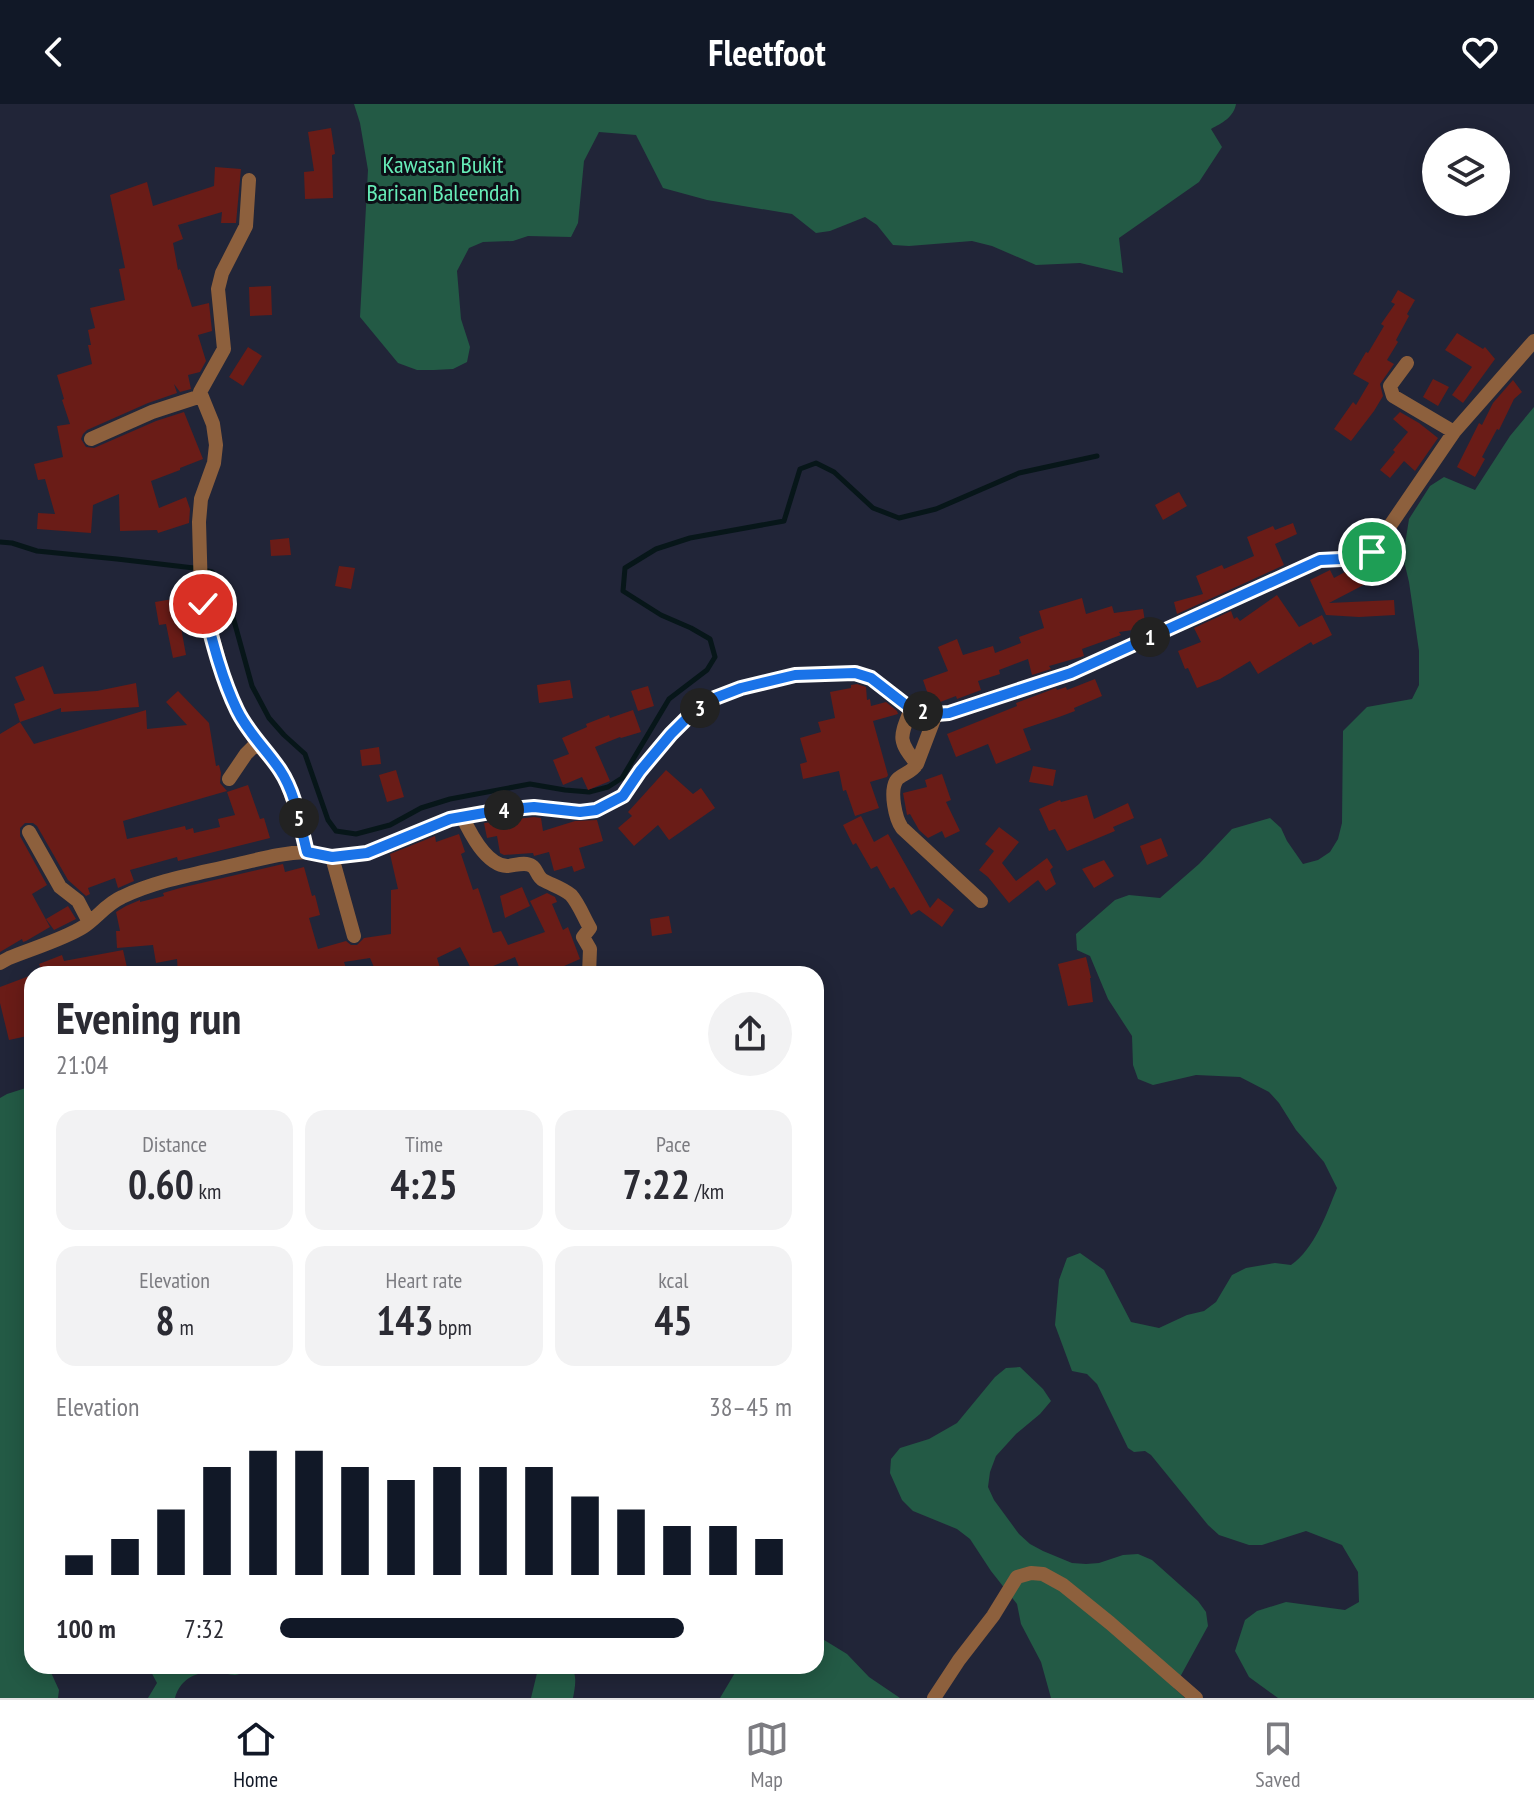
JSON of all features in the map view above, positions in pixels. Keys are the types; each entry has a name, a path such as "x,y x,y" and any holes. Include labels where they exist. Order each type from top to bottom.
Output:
{"street":[{"path":"249,180 246,226 222,273 218,289 224,349 201,389 213,424 216,445 214,463 201,499 201,586 208,623 237,711 286,781 307,852"},
{"path":"0,963 71,934 121,897 174,877 267,856 307,852 332,857 367,853 462,816 534,807 580,812 596,810 623,796 640,771 694,711 715,698 754,685 795,675 855,673 871,678 911,709 949,713 1071,673 1320,560 1363,558 1372,552 1454,432 1534,341"},
{"path":"1407,363 1390,386 1393,396 1454,432"},
{"path":"91,439 152,412 201,396"},
{"path":"911,709 902,737 903,747 917,764"},
{"path":"936,714 917,764 895,783 896,819 981,901"},
{"path":"229,779 257,743"},
{"path":"462,816 482,850 498,864 531,866 541,880 550,882 572,897 590,928 583,937 590,949 589,966"},
{"path":"29,832 60,887 78,901 89,922"},
{"path":"332,857 354,936"},
{"path":"934,1698 1017,1577 1031,1573 1043,1574 1063,1585 1196,1698"}],"green space":[{"name":"Kawasan Bukit Barisan Baleendah","path":"354,104 1236,104 1230,116 1211,129 1222,147 1199,182 1119,238 1123,273 1080,263 1036,265 972,241 893,245 877,225 865,217 830,231 816,233 792,214 707,200 663,188 636,135 599,132 584,161 578,223 571,237 528,236 513,241 483,242 469,248 457,271 461,319 470,347 467,362 453,369 417,370 398,363 360,317 368,170"},
{"path":"1534,407 1534,1698 1278,1698 1249,1677 1235,1651 1245,1620 1257,1611 1286,1602 1345,1610 1359,1602 1358,1572 1342,1545 1306,1531 1262,1545 1249,1545 1219,1535 1151,1455 1128,1448 1097,1384 1087,1374 1072,1371 1055,1325 1059,1280 1067,1258 1080,1253 1104,1270 1131,1322 1159,1328 1204,1311 1216,1302 1232,1275 1246,1268 1275,1263 1291,1265 1313,1240 1337,1188 1324,1162 1269,1092 1240,1077 1196,1075 1153,1085 1138,1079 1133,1065 1132,1036 1108,999 1090,956 1077,950 1076,934 1115,900 1129,895 1160,898 1199,864 1232,829 1270,818 1281,828 1303,864 1318,860 1330,852 1338,839 1342,823 1343,731 1367,707 1412,699 1419,685 1419,651 1403,557 1409,519 1430,486 1444,477 1475,490 1510,436"},
{"path":"24,1089 24,1674 52,1674 59,1690 58,1698 0,1698 0,1098"},
{"path":"1020,1367 1051,1401 996,1456 988,1487 994,1500 1019,1534 1043,1551 1072,1563 1086,1564 1138,1554 1152,1560 1198,1601 1206,1612 1208,1626 1174,1688 1185,1698 1051,1698 1041,1662 1021,1624 1017,1604 970,1539 957,1529 913,1511 902,1500 890,1473 891,1459 900,1448 929,1439 957,1423 995,1377 1006,1368"},
{"path":"824,1640 847,1654 869,1677 900,1698 720,1698 734,1674 824,1674"},
{"path":"152,1674 199,1674 185,1681 175,1698 148,1698 157,1683"},
{"path":"537,1674 574,1674 573,1698 531,1698"}],"building":[{"path":"331,128 335,154 332,155 333,198 305,199 304,172 314,171 308,132"},
{"path":"215,167 241,169 236,223 221,223 222,212 178,225 183,239 173,243 178,270 192,307 209,303 212,331 198,335 206,361 200,372 188,375 191,389 180,392 174,384 177,393 87,430 81,439 86,447 94,448 184,412 203,459 151,481 159,508 186,497 190,509 189,523 158,533 157,530 120,531 119,494 93,505 91,533 37,529 38,513 55,514 45,479 38,480 34,464 63,457 57,426 70,424 57,375 92,364 88,330 95,328 90,308 125,300 119,269 125,268 110,195 147,182 153,206 214,186"},
{"path":"271,286 272,315 250,316 249,287"},
{"path":"1398,290 1415,300 1387,360 1394,364 1380,384 1383,396 1351,441 1334,429 1353,402 1356,405 1369,383 1353,374 1384,326 1381,324 1395,304 1391,302"},
{"path":"1457,333 1483,349 1485,347 1495,359 1463,403 1452,395 1472,367 1445,350"},
{"path":"248,347 262,356 243,386 229,377"},
{"path":"1433,379 1449,387 1438,406 1423,397"},
{"path":"1513,380 1522,392 1514,399 1497,429 1475,477 1457,467 1479,423 1482,425 1493,403"},
{"path":"1400,412 1438,438 1415,471 1404,461 1390,478 1380,470 1408,432 1393,419"},
{"path":"1179,492 1187,506 1163,520 1155,505"},
{"path":"1293,523 1297,534 1275,544 1284,565 1177,614 1174,602 1203,594 1196,576 1222,565 1224,569 1254,556 1247,537 1273,526 1275,530"},
{"path":"289,538 291,555 271,556 270,540"},
{"path":"1370,564 1377,578 1329,603 1394,600 1395,615 1326,615 1310,580 1330,570 1334,578 1352,568"},
{"path":"339,566 355,568 351,589 335,586"},
{"path":"1277,595 1299,627 1322,615 1332,635 1313,645 1311,642 1258,674 1250,661 1220,679 1197,688 1178,651 1201,642 1194,628 1231,611 1234,619 1237,617 1240,621"},
{"path":"185,597 189,620 180,622 186,655 173,658 166,624 159,625 155,602"},
{"path":"1082,598 1086,614 1112,606 1114,613 1143,609 1146,628 1119,632 1121,635 1082,649 1084,656 1049,666 1051,669 1032,675 1028,659 999,670 1000,674 978,681 981,690 957,699 956,696 931,703 923,680 948,671 938,647 957,639 963,655 993,646 995,653 1021,643 1019,637 1044,628 1039,611"},
{"path":"43,666 54,694 97,691 136,683 139,707 61,712 61,708 20,722 14,704 25,700 15,677"},
{"path":"1095,679 1102,696 1074,708 1075,711 1023,729 1031,750 996,764 988,744 956,757 947,734 1056,688 1066,687 1067,690"},
{"path":"570,680 573,698 539,703 537,685"},
{"path":"857,684 866,687 871,706 886,702 898,714 873,721 888,775 870,782 879,808 855,816 846,790 843,791 839,771 803,779 800,764 807,762 800,738 821,732 818,722 835,718 830,692"},
{"path":"648,686 654,706 638,711 631,691"},
{"path":"178,691 209,723 216,766 219,765 221,773 220,783 227,791 123,821 127,839 185,826 186,830 193,828 194,833 220,827 218,819 235,815 227,792 248,785 270,838 130,870 134,881 118,888 115,878 88,888 90,894 86,896 68,880 37,826 25,823 20,828 20,836 47,885 32,894 50,927 0,952 0,734 20,722 34,744 146,710 147,729 187,725 166,702"},
{"path":"633,710 641,732 595,747 610,781 588,790 582,777 563,785 553,760 569,754 562,738 587,727 586,724"},
{"path":"379,747 381,764 362,766 360,750"},
{"path":"1033,766 1056,770 1053,786 1029,782"},
{"path":"396,770 404,797 387,802 379,775"},
{"path":"666,770 693,794 701,788 715,808 669,840 658,825 634,846 618,828 632,816 628,812"},
{"path":"942,774 951,800 946,802 960,831 945,838 942,831 928,838 910,814 907,815 903,793 927,787 925,780"},
{"path":"1087,795 1094,819 1128,803 1134,818 1113,827 1115,831 1067,851 1055,829 1049,831 1039,809 1060,800"},
{"path":"861,816 874,842 888,834 930,908 938,898 954,910 942,927 919,910 911,915 894,887 890,889 877,866 871,869 856,843 853,845 843,825"},
{"path":"541,818 543,831 575,821 597,820 603,841 579,848 585,868 574,872 572,866 554,871 549,852 534,856 533,853 504,855 500,853 497,836 487,838 484,823"},
{"path":"999,827 1019,842 1002,863 1016,881 1047,858 1053,867 1050,870 1056,884 1046,891 1038,880 1009,903 979,870 994,851 985,844"},
{"path":"459,834 465,852 461,854 473,890 478,888 493,933 501,931 508,945 545,932 530,901 547,893 555,897 557,902 552,904 563,930 568,927 580,959 564,966 519,966 515,957 493,966 470,966 460,947 437,958 439,966 374,966 370,958 344,962 345,966 177,966 177,959 156,963 153,945 117,948 116,931 120,931 116,912 126,906 164,896 163,893 180,888 283,864 285,872 304,867 320,915 309,918 318,949 346,941 357,945 364,938 391,934 391,890 398,889 390,854 435,836 436,842"},
{"path":"1161,838 1168,856 1147,865 1140,846"},
{"path":"1104,860 1114,876 1094,888 1082,869"},
{"path":"522,887 530,906 505,918 500,896"},
{"path":"68,906 76,919 54,930 46,919"},
{"path":"669,916 672,933 652,936 650,919"},
{"path":"123,950 127,966 39,964 62,955 64,961"},
{"path":"1086,957 1093,1002 1068,1006 1058,964"},
{"path":"24,978 24,1037 9,1040 0,1003 0,987"}],"waterway":[{"path":"0,542 37,551 212,572 225,588 252,686 269,718 305,754 328,820 336,831 356,834 390,825 421,808 450,799 530,784 589,792 608,787 622,778 669,699 707,670 715,657 710,639 661,615 623,591 625,568 656,549 690,538 784,521 800,469 816,463 834,472 873,508 899,518 936,509 1019,473 1097,456"}],"route":[{"path":"203,604 237,711 286,781 307,852 332,857 367,853 462,816 534,807 580,812 611,804 623,796 640,771 694,711 715,698 741,688 795,675 855,673 871,678 911,709 949,713 1071,673 1320,560 1363,558 1372,552"}]}
